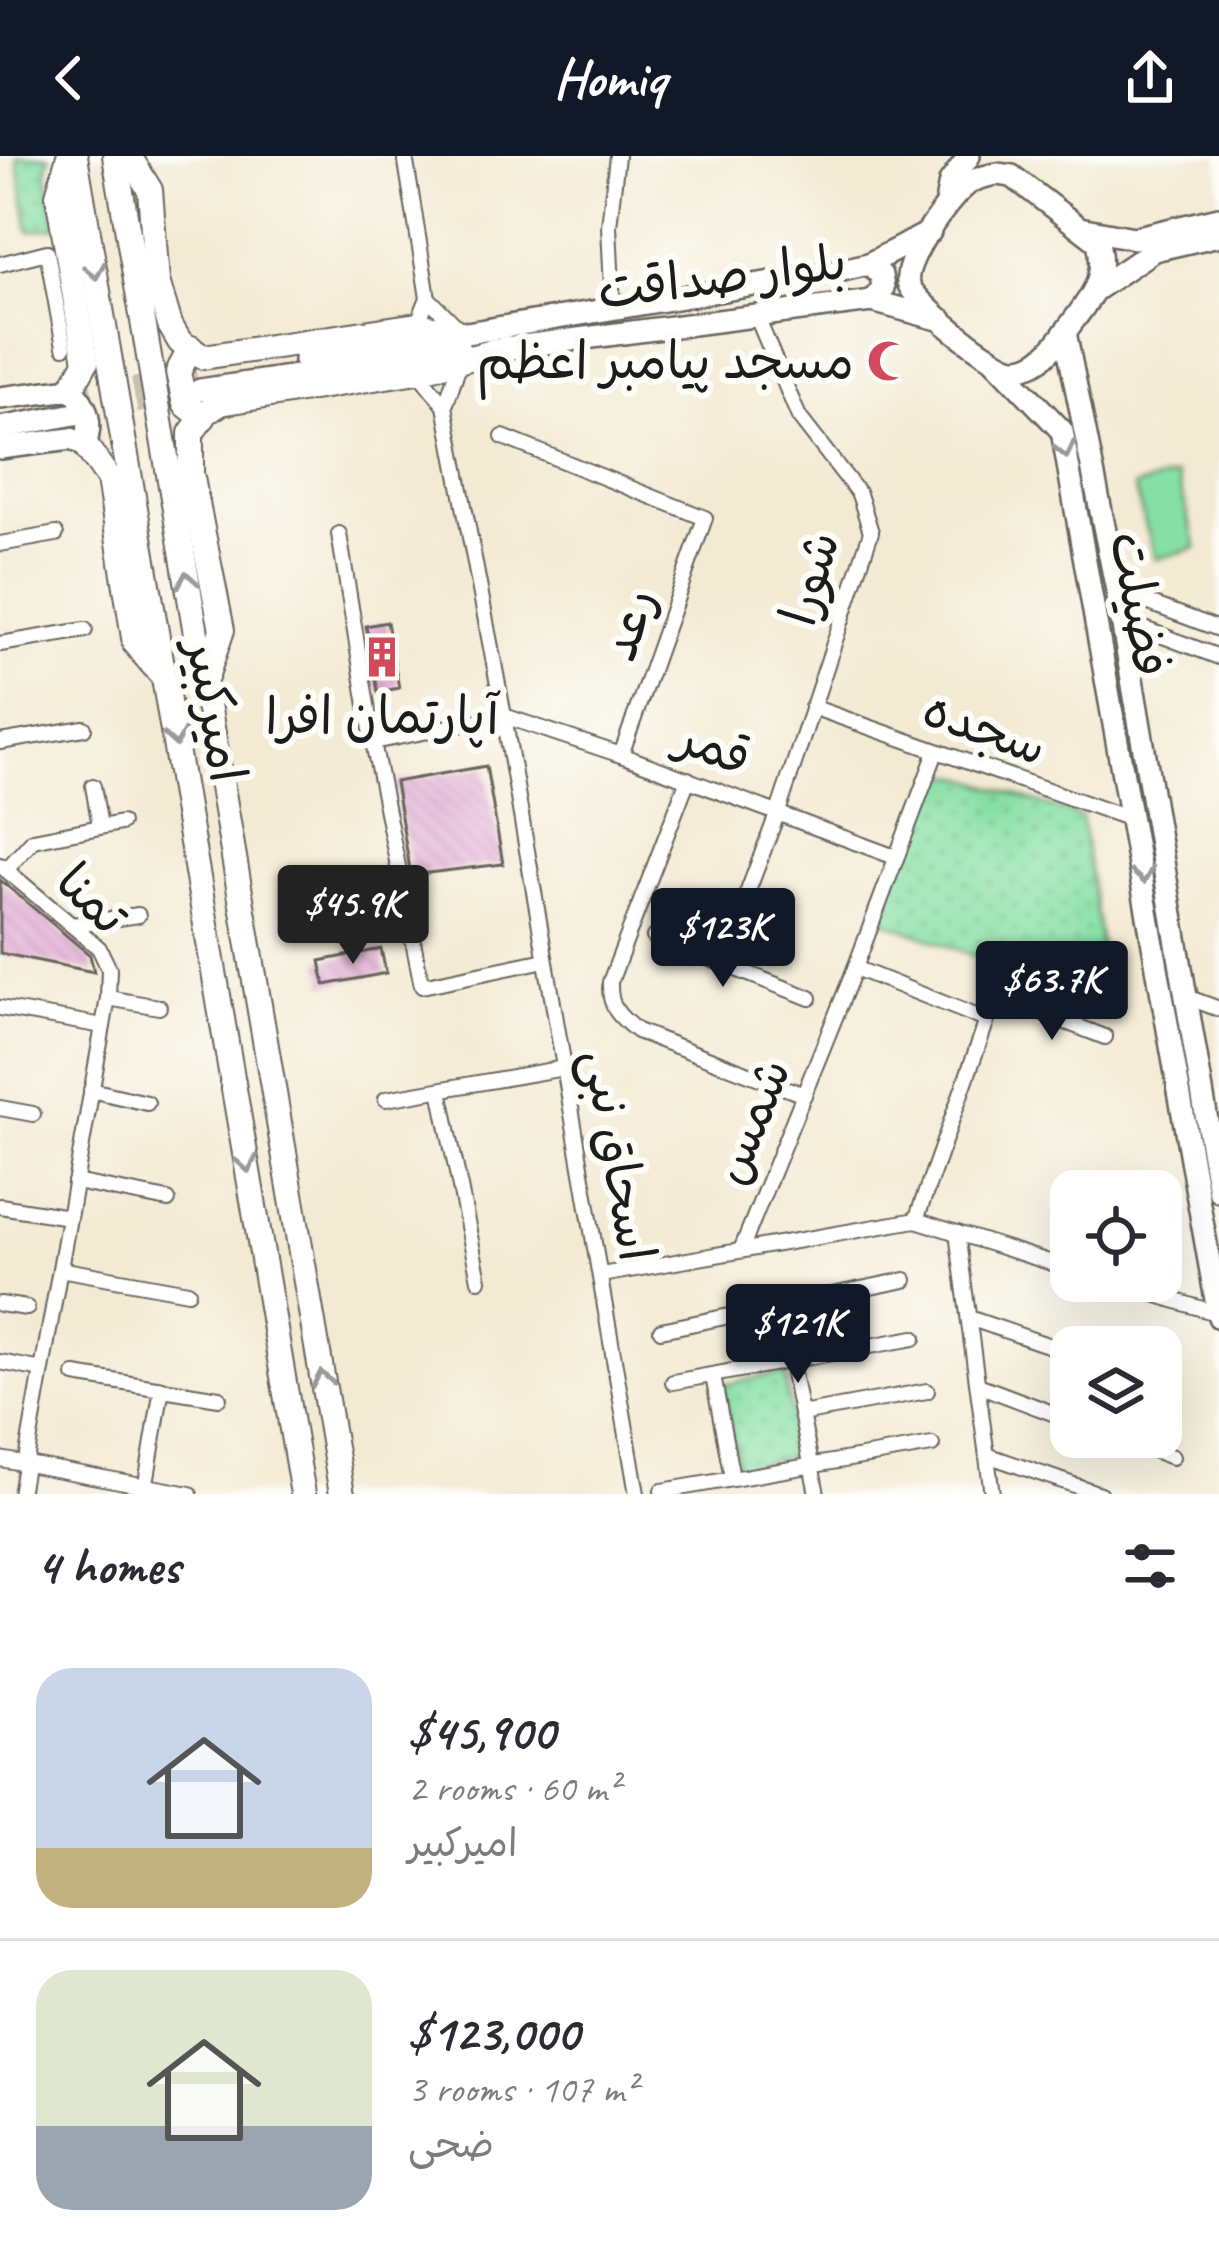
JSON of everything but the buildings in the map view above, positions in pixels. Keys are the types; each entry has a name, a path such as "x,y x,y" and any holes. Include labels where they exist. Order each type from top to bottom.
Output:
{"main road":[{"path":"72,156 58,195 86,362 73,401"},
{"name":"امیرکبیر","path":"72,156 303,1494"},
{"name":"امیرکبیر","path":"115,156 342,1494"},
{"path":"129,156 150,190 157,280 170,325 180,342 203,357 451,345 506,349"},
{"path":"205,680 222,630 191,473 191,433 202,418 221,403 413,350 451,345"},
{"path":"190,349 178,372 185,404 202,418"},
{"path":"85,445 110,479 135,644 166,680"},
{"path":"232,1073 270,1067"},
{"path":"239,1119 278,1113"}],"street":[{"path":"405,156 428,298 451,345 446,406"},
{"path":"613,310 609,226 617,156"},
{"path":"944,213 950,182 969,156"},
{"path":"1012,156 1028,188"},
{"path":"1098,288 1103,264 1098,242 1012,176 980,177 964,186 909,267 908,285 920,302 994,360 1014,368 1046,357 1098,288 1154,250 1219,235"},
{"path":"1080,228 1134,238 1219,218"},
{"name":"بلوار صداقت","path":"451,345 868,264 930,232"},
{"path":"0,264 46,251 64,347"},
{"path":"868,264 881,275 883,288 872,302"},
{"path":"428,298 413,350 446,406"},
{"name":"بلوار صداقت","path":"506,349 872,302 942,320"},
{"name":"شورا","path":"722,962 778,812 871,532 859,494 799,417 756,315"},
{"name":"فضیلت","path":"1065,332 1118,591 1219,1191"},
{"path":"198,384 413,350"},
{"name":"فضیلت","path":"994,360 1062,431 1219,1315"},
{"path":"1038,406 1052,390 1064,389 1078,398"},
{"path":"0,398 73,401 87,413 90,432 85,445 71,440 0,448"},
{"path":"0,411 73,401"},
{"path":"0,428 73,401"},
{"name":"اسحاق نبی","path":"446,406 637,1494"},
{"name":"رعد","path":"503,437 706,518 622,754"},
{"path":"339,534 373,742 422,986 545,961"},
{"path":"0,544 56,535"},
{"path":"1092,590 1118,591 1219,629"},
{"path":"1097,619 1123,621 1219,657"},
{"path":"0,644 85,630"},
{"name":"سجده","path":"812,707 1133,820"},
{"path":"373,742 504,716"},
{"name":"قمر","path":"504,716 622,754 895,857"},
{"path":"0,742 84,728"},
{"name":"شمس","path":"741,1250 856,968 936,752"},
{"path":"688,779 610,982 609,1001 619,1017 637,1031 804,1095"},
{"path":"93,786 100,826"},
{"path":"3,868 33,840 121,823"},
{"name":"تمنا","path":"3,868 99,948 109,969 108,998 20,1494"},
{"path":"72,925 138,915"},
{"path":"653,937 810,998"},
{"path":"856,968 986,1020"},
{"path":"916,1220 996,995 1105,1037"},
{"path":"1184,996 1219,1009"},
{"path":"108,998 159,1007"},
{"path":"0,1008 103,1025"},
{"path":"386,1100 564,1068"},
{"path":"92,1090 147,1103"},
{"path":"440,1090 479,1280"},
{"path":"0,1108 33,1114"},
{"path":"75,1182 168,1199"},
{"path":"0,1205 69,1217"},
{"path":"601,1275 916,1220 1050,1263"},
{"path":"957,1234 992,1494"},
{"path":"60,1269 188,1292"},
{"path":"661,1330 904,1280"},
{"path":"1178,1302 1219,1315"},
{"path":"0,1304 27,1308"},
{"path":"780,1308 817,1494"},
{"path":"969,1318 1050,1346"},
{"path":"673,1382 914,1338"},
{"path":"0,1362 42,1370"},
{"path":"75,1375 219,1398"},
{"path":"713,1376 732,1478"},
{"path":"978,1385 1050,1412"},
{"path":"144,1490 162,1388"},
{"path":"801,1414 927,1391"},
{"path":"662,1491 932,1445"},
{"path":"987,1455 1100,1494"},
{"path":"0,1459 144,1490 190,1494"}],"green space":[{"path":"17,156 50,156 46,169 56,227 29,231"},
{"path":"1177,475 1197,548 1156,559 1134,487"},
{"path":"944,775 960,776 1081,817 1111,1010 879,919 929,785"},
{"path":"784,1372 798,1454 738,1469 723,1385"}],"tunnel":[{"path":"72,399 197,377"},
{"path":"75,414 198,391"}],"place":[{"name":"مسجد پیامبر اعظم","path":"888,361"},
{"name":"آپارتمان افرا","path":"382,657"}]}
